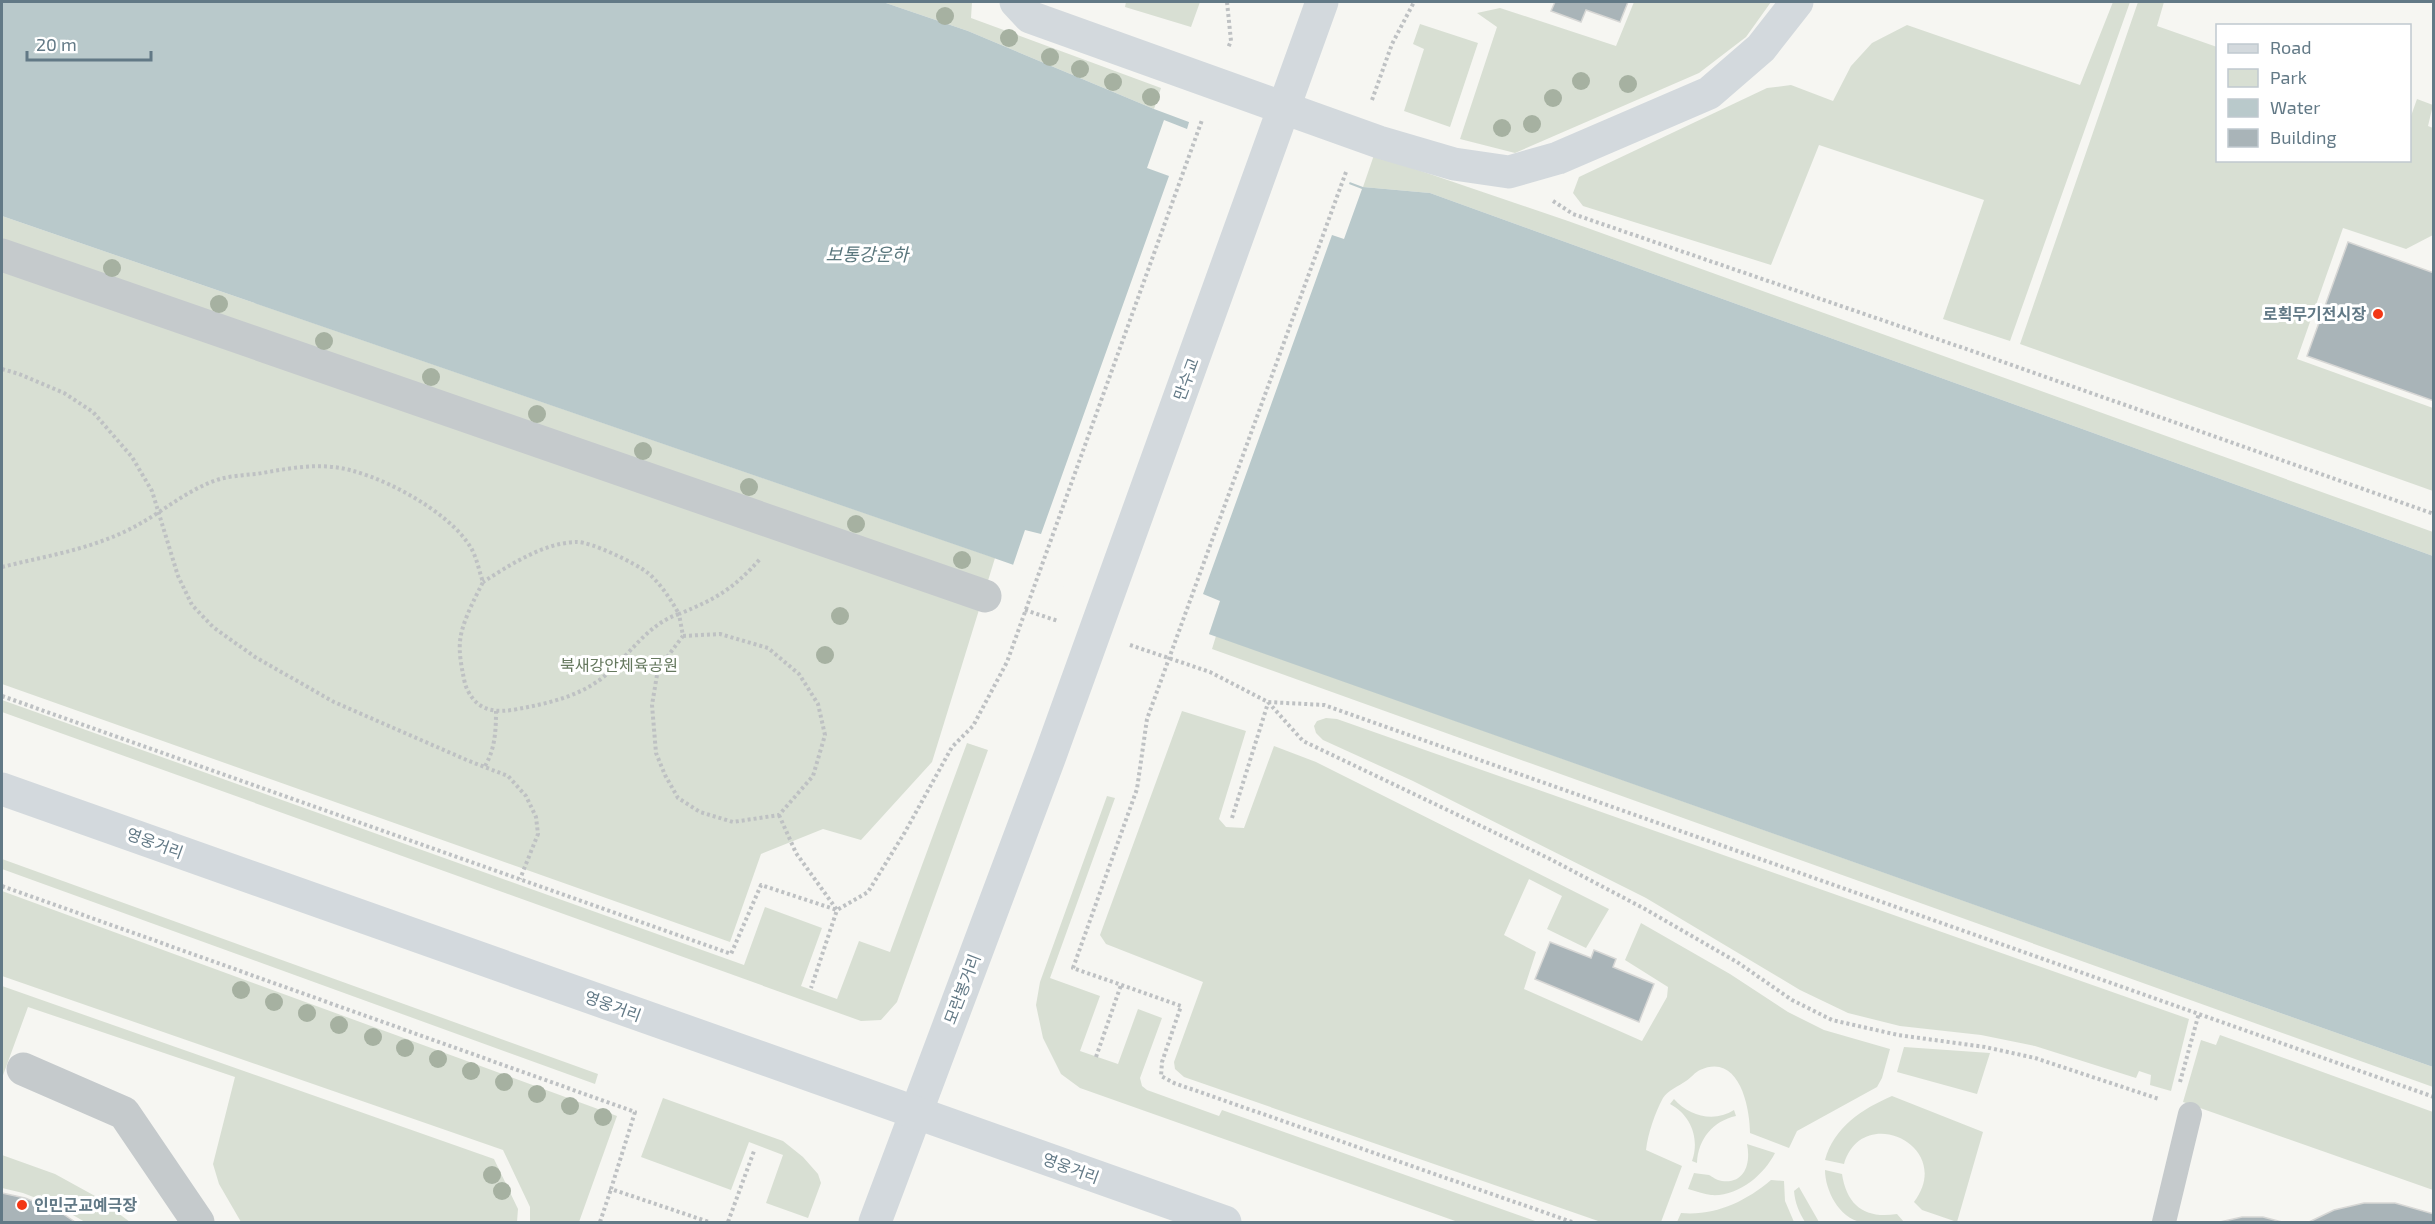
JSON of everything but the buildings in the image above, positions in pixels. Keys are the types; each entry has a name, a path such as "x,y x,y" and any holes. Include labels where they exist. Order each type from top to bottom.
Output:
{"main road":[{"path":"1016,2 1030,17 1368,138 1454,164 1509,172 1558,158 1709,93 1761,48 1797,2"},
{"name":"만수교","path":"1050,756 1322,2"},
{"name":"모란봉거리","path":"875,1222 1050,756"},
{"name":"영웅거리","path":"2,789 1225,1222"}],"street":[{"path":"2,255 985,596"},
{"path":"23,1069 124,1113 198,1222"}],"lane":[{"path":"2164,1222 2190,1114"}],"path":[{"path":"1227,2 1231,41 1227,53"},
{"path":"1368,111 1392,44 1414,2"},
{"path":"811,988 837,910 868,892 905,832 952,747 973,726 1006,662 1206,109"},
{"path":"1347,168 1146,719 1137,789 1073,968 1181,1006 1162,1062 1161,1076 1174,1083 1572,1222"},
{"path":"1509,172 1573,214 1978,353 2433,514"},
{"path":"2,369 64,393 93,412 132,457 152,491 178,576 192,605 213,627 255,657 334,702 508,776 526,796 536,817 538,834 520,879"},
{"path":"2,567 96,544 132,528 190,491 221,479 308,467 334,467 361,473 438,512 457,529 471,549 483,582"},
{"path":"683,636 720,634 768,648 799,674 818,704 825,735 813,776 779,815 733,822 699,812 678,798 656,753 652,705 658,669 683,636 679,614 669,596 648,573 607,551 578,542 544,549 505,568 483,582 460,641 461,663 466,688 476,704 496,711 552,703 580,691 606,676 663,619 679,614 723,594 744,577 762,557 778,525"},
{"path":"985,596 1067,624"},
{"path":"1122,642 1210,672 1268,702 1304,741 1550,859 1645,909 1737,962 1792,1000 1832,1020 1898,1035 1985,1047 2035,1058 2154,1097 2190,1114"},
{"path":"2,696 730,954 761,885 837,910"},
{"path":"1232,818 1268,702"},
{"path":"1268,702 1324,705 2433,1097"},
{"path":"484,766 492,755 496,711"},
{"path":"779,815 796,853 837,910"},
{"path":"2,886 635,1112 600,1222"},
{"path":"1096,1057 1121,985"},
{"path":"2179,1087 2199,1013"},
{"path":"728,1222 754,1151"},
{"path":"611,1189 710,1222"}],"green space":[{"path":"883,2 972,2 971,18 1161,88 1154,109 968,31"},
{"path":"1126,2 1200,2 1191,27 1125,7"},
{"path":"1634,2 1771,2 1746,37 1699,73 1515,153 1460,139 1497,27 1477,13 1500,8 1616,46"},
{"path":"2113,2 2130,2 2010,341 1943,319 1984,200 1819,145 1771,265 1583,206 1573,193 1579,177 1767,88 1791,85 1833,101 1851,66 1872,43 1907,25 2080,85"},
{"path":"2138,2 2164,2 2157,26 2216,47 2216,162 2411,162 2411,116 2417,99 2433,105 2428,126 2433,128 2433,235 2406,249 2343,228 2297,359 2433,408 2433,491 2020,344"},
{"path":"1420,24 1478,43 1450,127 1404,111 1424,49 1413,44"},
{"path":"1374,155 1568,221 2433,532 2433,556 1430,193 1363,187"},
{"name":"북새강안체육공원","path":"2,216 995,558 932,762 861,840 823,829 761,854 730,942 2,684"},
{"path":"1216,636 2433,1067 2433,1087 1212,649"},
{"path":"2,700 744,965 765,907 822,928 801,986 837,999 859,941 890,952 967,743 988,750 897,1002 881,1020 861,1021 2,712"},
{"path":"1182,711 1246,731 1219,819 1226,827 1244,828 1274,746 1316,762 1609,909 1586,948 1547,929 1562,896 1529,879 1504,935 1536,952 1524,989 1642,1041 1667,997 1668,987 1625,960 1641,923 1730,974 1788,1012 1824,1030 1890,1049 1882,1078 1877,1087 1797,1131 1789,1148 1750,1133 1748,1110 1740,1085 1733,1075 1713,1066 1698,1071 1665,1095 1648,1137 1646,1150 1682,1166 1661,1222 1601,1222 1184,1077 1175,1069 1174,1062 1203,982 1106,944 1100,935"},
{"path":"1326,718 1337,719 2189,1019 2171,1091 2150,1085 2151,1075 2139,1071 2136,1078 2035,1046 1981,1035 1900,1026 1848,1013 1800,990 1646,898 1413,781 1323,740 1316,733 1314,726 1317,721"},
{"path":"1107,796 1115,798 1050,978 1100,996 1080,1051 1118,1064 1138,1009 1162,1018 1140,1078 1142,1086 1147,1090 1219,1116 1222,1110 1538,1222 1458,1222 1080,1088 1061,1074 1043,1038 1036,1005 1040,982"},
{"path":"2,859 598,1074 595,1084 2,869"},
{"path":"2,891 617,1116 579,1222 530,1222 530,1207 503,1150 2,976"},
{"path":"2,986 494,1159 518,1209 517,1222 241,1222 219,1184 213,1164 235,1077 28,1007 2,1078"},
{"path":"2220,1035 2433,1112 2433,1190 2183,1102 2201,1040 2216,1045"},
{"path":"1904,1047 1990,1053 1977,1094 1897,1072"},
{"path":"1892,1096 1983,1132 1957,1222 1922,1210 1914,1202 1924,1182 1923,1164 1915,1149 1902,1139 1885,1134 1868,1136 1854,1146 1844,1164 1825,1160 1829,1148 1842,1129 1860,1113"},
{"path":"663,1098 783,1141 803,1157 818,1174 821,1183 808,1218 766,1203 783,1155 749,1142 731,1190 641,1157"},
{"path":"1674,1099 1687,1110 1702,1116 1718,1116 1734,1110 1736,1116 1720,1122 1708,1132 1700,1146 1697,1163 1692,1161 1695,1144 1692,1128 1683,1114 1670,1104"},
{"path":"1747,1144 1775,1153 1764,1169 1749,1183 1721,1195 1688,1189 1694,1173 1709,1175 1722,1181 1730,1181 1741,1176 1747,1165"},
{"path":"2,1155 55,1174 95,1196 130,1222 85,1222 59,1207 23,1193 2,1188"},
{"path":"1825,1170 1842,1174 1848,1194 1859,1208 1876,1214 1897,1214 1904,1222 1866,1223 1846,1215 1831,1194"},
{"path":"1771,1180 1784,1181 1785,1201 1794,1222 1677,1222 1681,1213 1706,1212 1729,1206 1751,1195"},
{"path":"1799,1187 1819,1222 1805,1222 1794,1191"}],"water":[{"name":"보통강운하","path":"2,2 883,2 968,31 1154,109 1363,187 1430,193 2433,556 2433,1067 991,557 2,216"}],"pier":[{"path":"1190,119 1351,179 1349,184 1362,189 1344,239 1332,235 1203,594 1220,601 1208,637 1012,568 1025,530 1041,534 1169,176 1147,168 1164,120 1187,129"}],"place":[{"name":"로획무기전시장","path":"2378,314"},
{"name":"인민군교예극장","path":"22,1205"}]}
